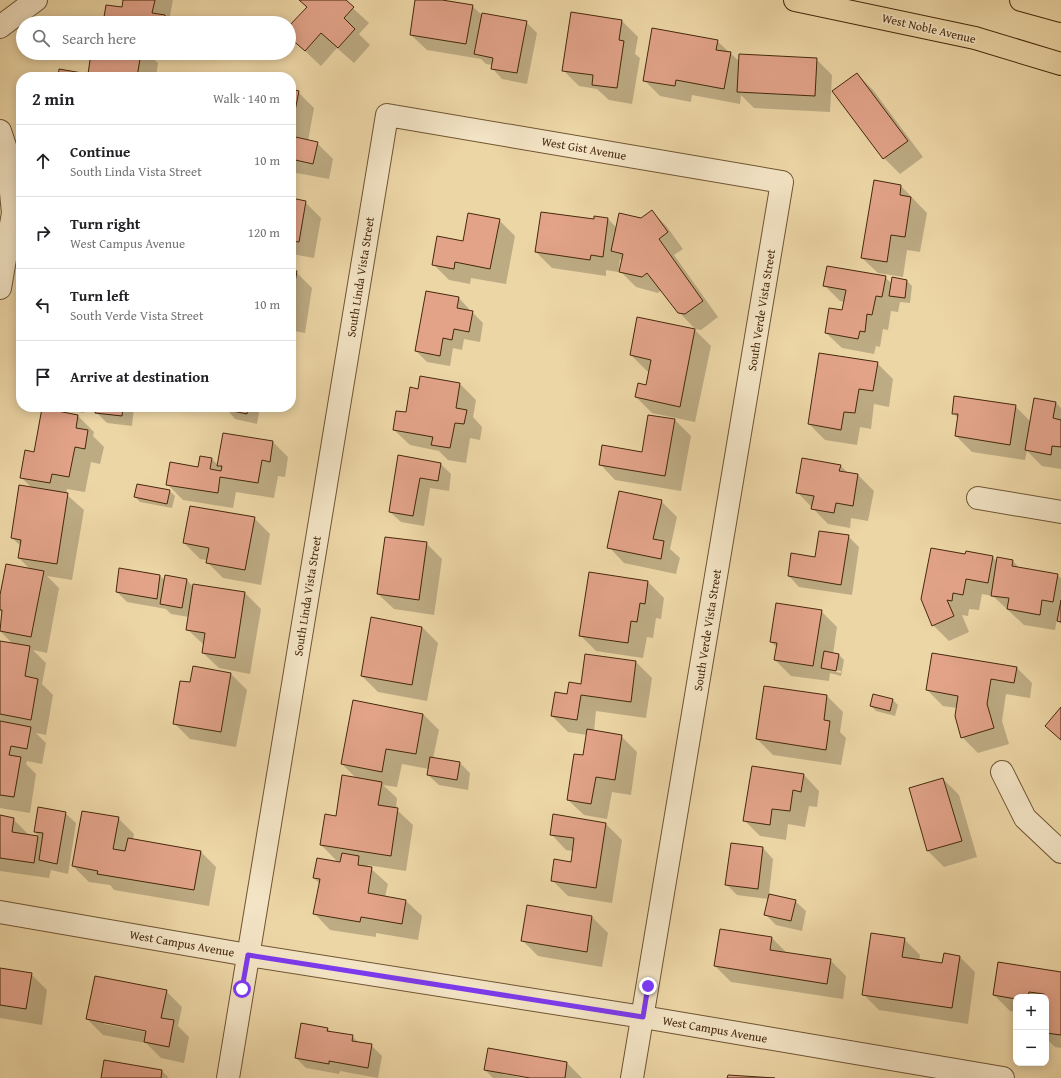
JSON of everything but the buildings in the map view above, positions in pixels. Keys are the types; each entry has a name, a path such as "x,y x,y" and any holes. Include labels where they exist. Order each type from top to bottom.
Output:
{"main road":[{"name":"West Noble Avenue","path":"795,0 975,38 1061,64"},
{"path":"1021,0 1061,11"}],"street":[{"path":"0,26 36,0"},
{"name":"West Gist Avenue","path":"387,115 782,182"},
{"name":"South Linda Vista Street","path":"228,1078 387,115"},
{"path":"0,131 7,152 13,212 0,288"},
{"name":"South Verde Vista Street","path":"632,1078 782,182"},
{"path":"978,498 1061,512"},
{"path":"1002,772 1025,818 1061,852"},
{"name":"West Campus Avenue","path":"0,912 248,955 643,1017 1003,1078"}],"route":[{"path":"242,989 248,955 643,1017 648,986"}]}
